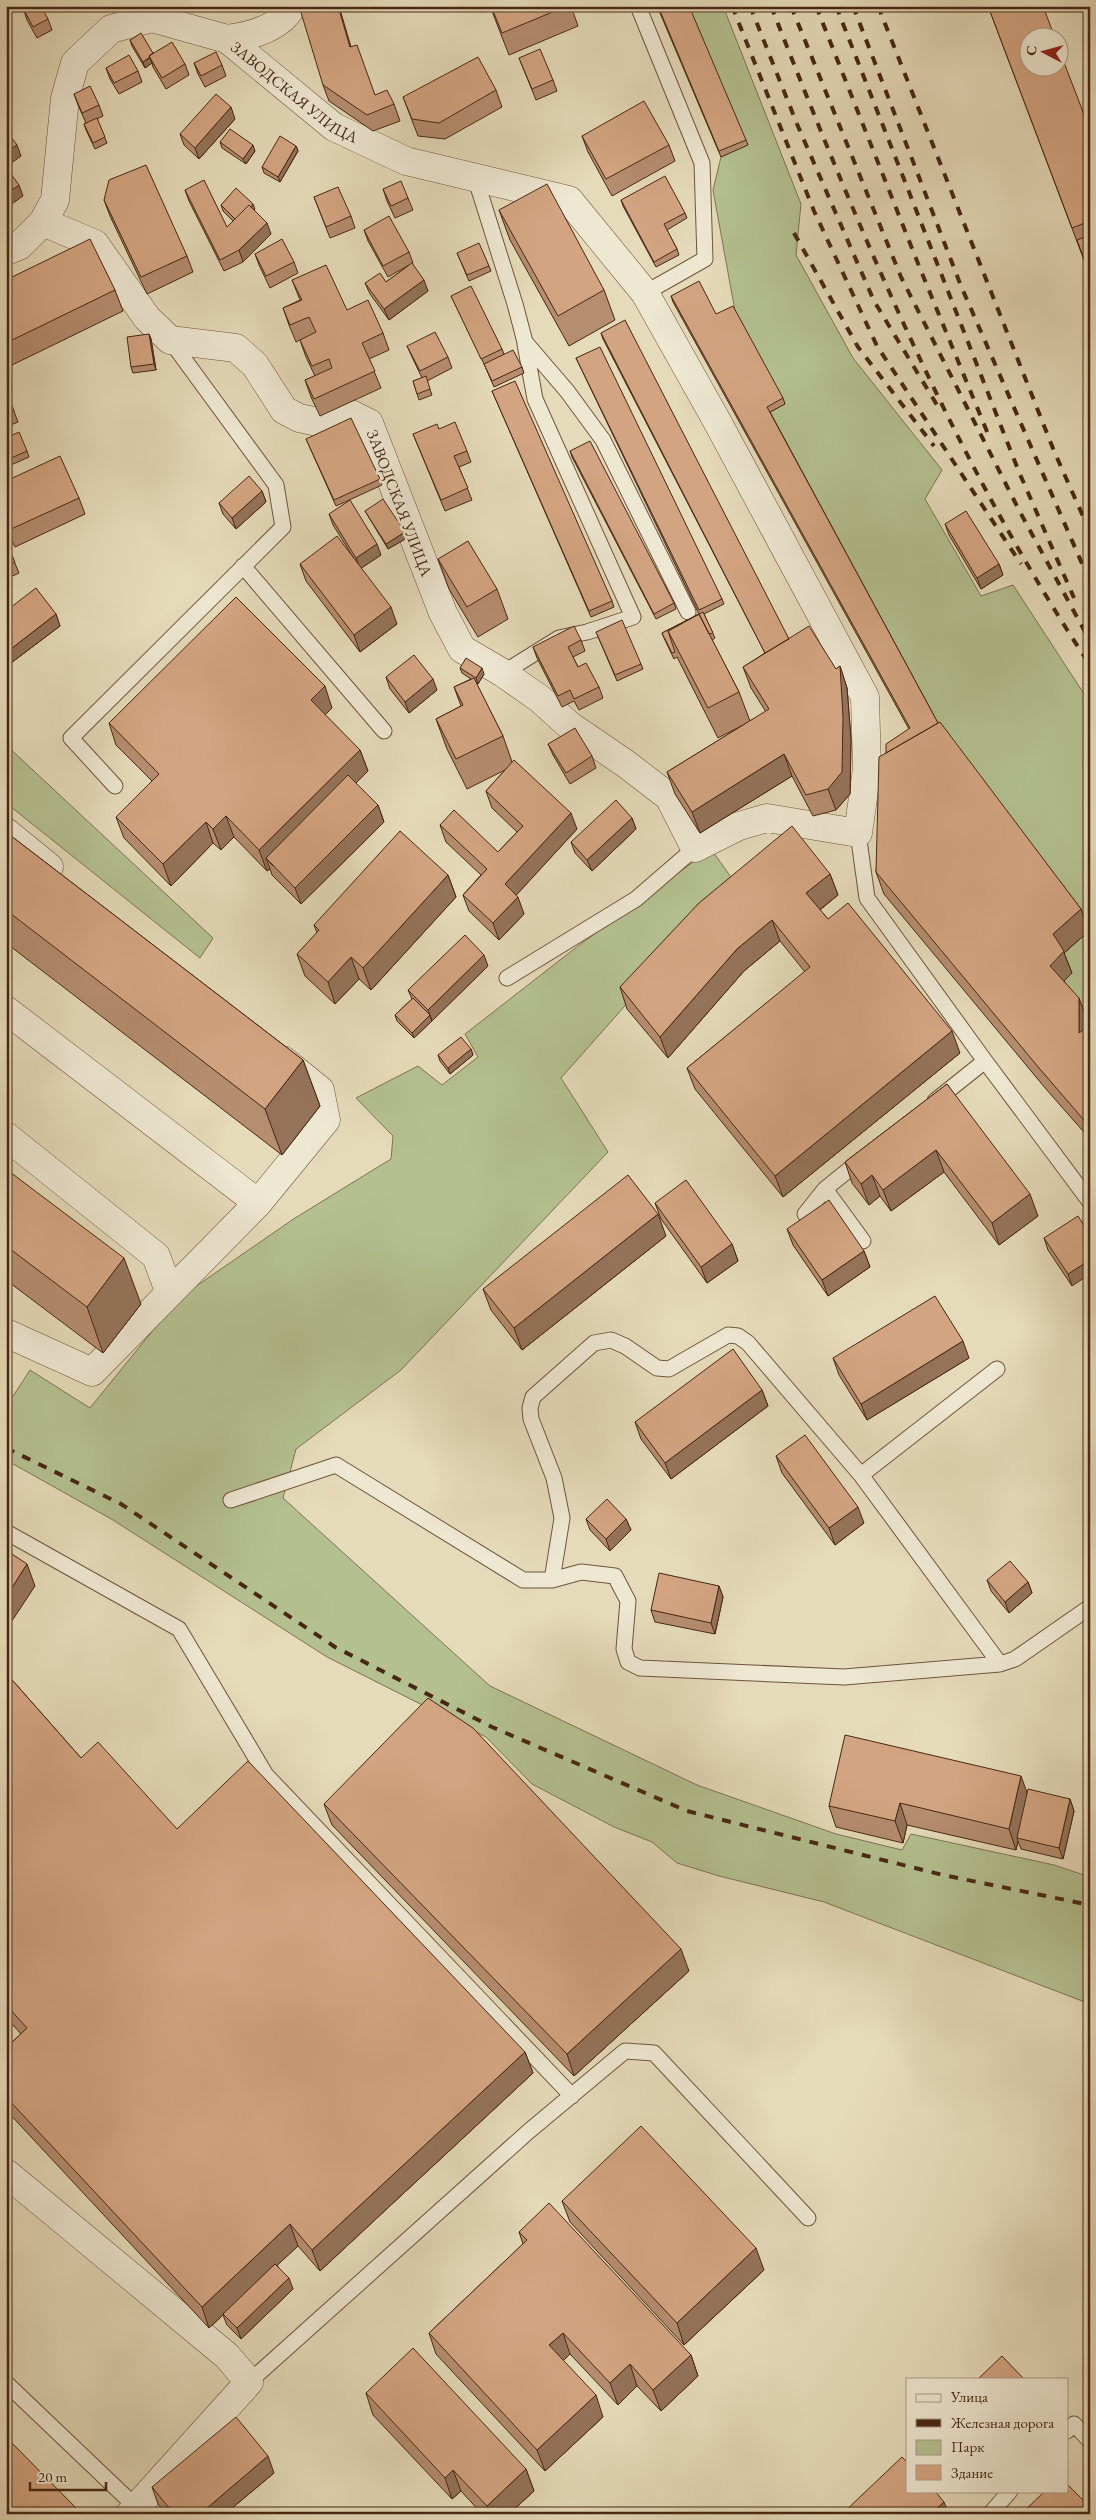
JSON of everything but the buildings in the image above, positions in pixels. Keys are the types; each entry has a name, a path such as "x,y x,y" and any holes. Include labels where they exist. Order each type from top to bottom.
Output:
{"street":[{"path":"227,39 254,35 274,24 292,6"},
{"name":"ЗАВОДСКАЯ УЛИЦА","path":"6,251 19,246 43,222 55,200 65,98 75,62 111,29 152,18 227,39 334,126 406,161 569,200 645,293"},
{"path":"43,222 95,244 147,318 170,340"},
{"path":"645,293 718,423 865,697 867,769 858,833 767,818 739,826 695,848"},
{"name":"ЗАВОДСКАЯ УЛИЦА","path":"170,340 236,348 255,365 284,410 299,418 318,422 351,414 369,423 443,612 462,649 503,673 540,699 569,725 626,764 669,797 695,848"},
{"path":"6,832 68,882"},
{"path":"6,1010 258,1203"},
{"path":"6,1333 92,1372 169,1291 258,1203 326,1120 320,1090 266,1046"},
{"path":"6,1136 156,1256 169,1291"},
{"path":"6,2173 227,2356 249,2382 133,2510"}],"lane":[{"path":"638,6 702,162 706,229 705,259 645,293"},
{"path":"475,177 515,304 525,342 535,399 633,617 587,632 559,638 503,673"},
{"path":"115,786 71,738 283,527 276,485 170,340"},
{"path":"525,342 567,391 603,440 688,612"},
{"path":"243,566 384,731"},
{"path":"858,833 868,898 985,1061 1090,1202"},
{"path":"507,978 636,899 695,848"},
{"path":"924,1110 985,1061"},
{"path":"805,1214 825,1189 871,1152"},
{"path":"825,1189 863,1241"},
{"path":"552,1580 562,1518 554,1478 531,1419 530,1408 533,1397 594,1342 611,1340 625,1346 657,1368 669,1369 728,1334 738,1336 748,1343 861,1475 1000,1664"},
{"path":"861,1475 997,1369"},
{"path":"231,1500 336,1465 522,1580 552,1580 581,1572 615,1576 628,1601 624,1649 628,1662 640,1668 844,1677 1000,1664 1015,1659 1090,1607"},
{"path":"6,1532 178,1629 266,1775 572,2096"},
{"path":"249,2382 529,2131 625,2051 654,2053 808,2218"},
{"path":"6,2383 133,2510"},
{"path":"1068,2430 1074,2424 1090,2441"},
{"path":"990,2514 1009,2492"}],"green space":[{"path":"689,6 723,6 801,204 796,255 853,358 942,470 925,499 981,596 1013,585 1090,703 1090,1053 1058,987 1061,956 1089,930 948,743 769,413 785,404 735,311 713,190 721,157"},
{"path":"6,745 213,938 200,958 6,803"},
{"path":"711,849 738,887 702,919 561,1078 608,1152 401,1370 296,1449 283,1498 490,1686 697,1785 836,1834 902,1850 911,1834 1054,1865 1090,1877 1090,2004 824,1902 719,1876 677,1863 652,1842 614,1827 532,1784 486,1737 327,1657 113,1520 6,1460 6,1407 30,1370 90,1408 179,1298 295,1218 391,1159 393,1136 356,1098 418,1066 442,1085 478,1057 465,1034 578,946"}],"railway":[{"path":"732,6 814,211 877,346 1021,564"},
{"path":"750,6 797,124 874,301 940,410"},
{"path":"771,6 875,261 953,427 1041,588 1090,665"},
{"path":"791,6 901,277 1020,512 1090,641"},
{"path":"816,6 988,434"},
{"path":"836,6 1019,472 1074,598"},
{"path":"853,6 961,286 1090,582"},
{"path":"878,6 1054,451 1090,532"},
{"path":"794,233 858,347 934,446"},
{"path":"6,1448 121,1504 335,1647 492,1727 687,1811 943,1875 1090,1905"}]}
